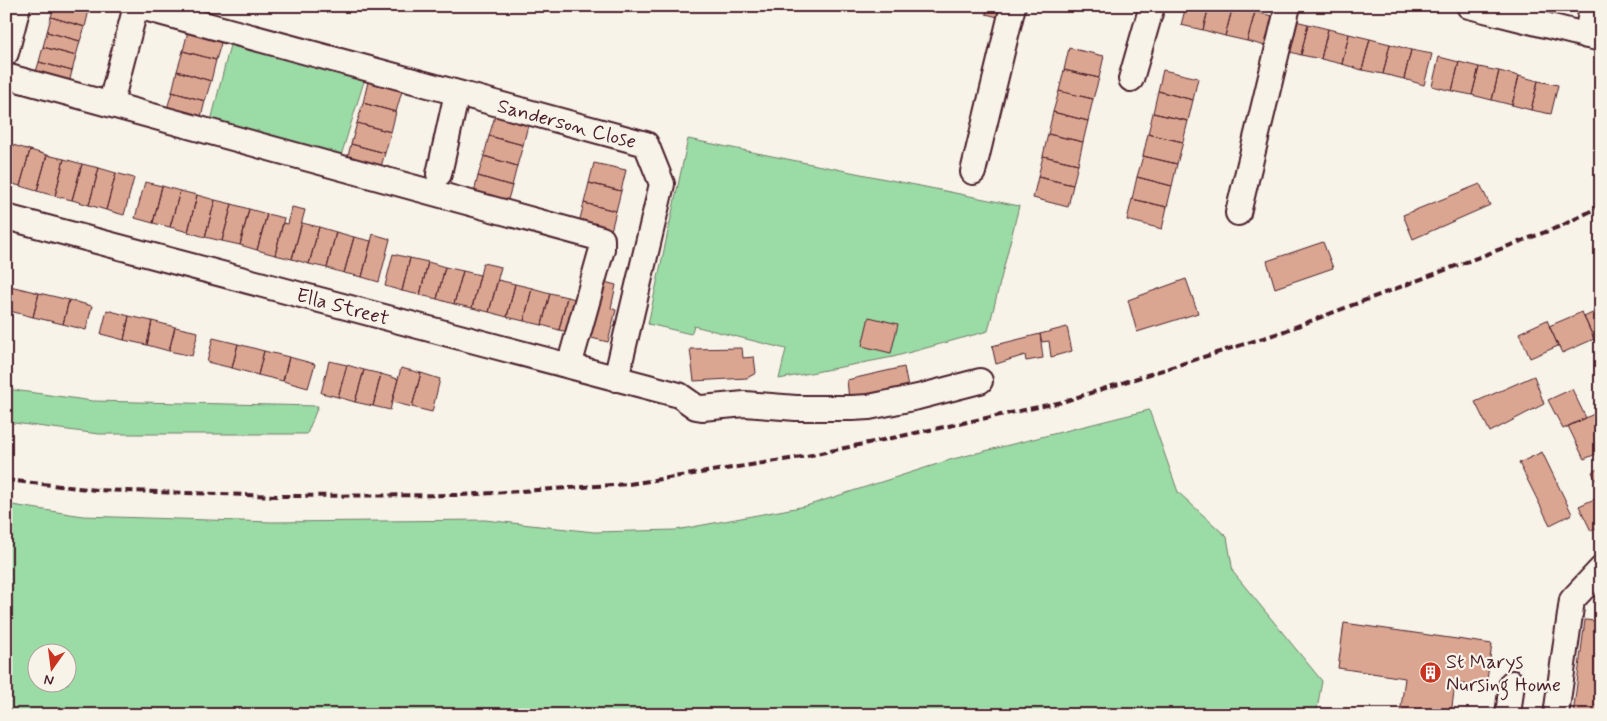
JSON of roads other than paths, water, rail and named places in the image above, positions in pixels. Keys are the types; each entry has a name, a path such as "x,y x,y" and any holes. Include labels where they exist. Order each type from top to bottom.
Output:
{"street":[{"path":"6,53 18,6"},
{"name":"Sanderson Close","path":"114,91 136,6 646,144 662,184 616,379"},
{"path":"973,172 1013,6"},
{"path":"1131,79 1152,6"},
{"path":"1238,213 1288,6"},
{"path":"1469,6 1594,38 1592,6"},
{"path":"6,76 602,239 602,249 568,366"},
{"path":"439,174 457,93"},
{"name":"Ella Street","path":"6,217 679,396 696,407 745,404 796,408 869,407 980,381"},
{"path":"1556,715 1572,600 1601,569"},
{"path":"1508,715 1512,683"}],"railway":[{"path":"6,480 96,490 279,496 461,495 629,484 802,457 1062,402 1279,333 1561,226 1601,206"}],"place":[{"name":"St Marys Nursing Home","path":"1430,673"}]}
